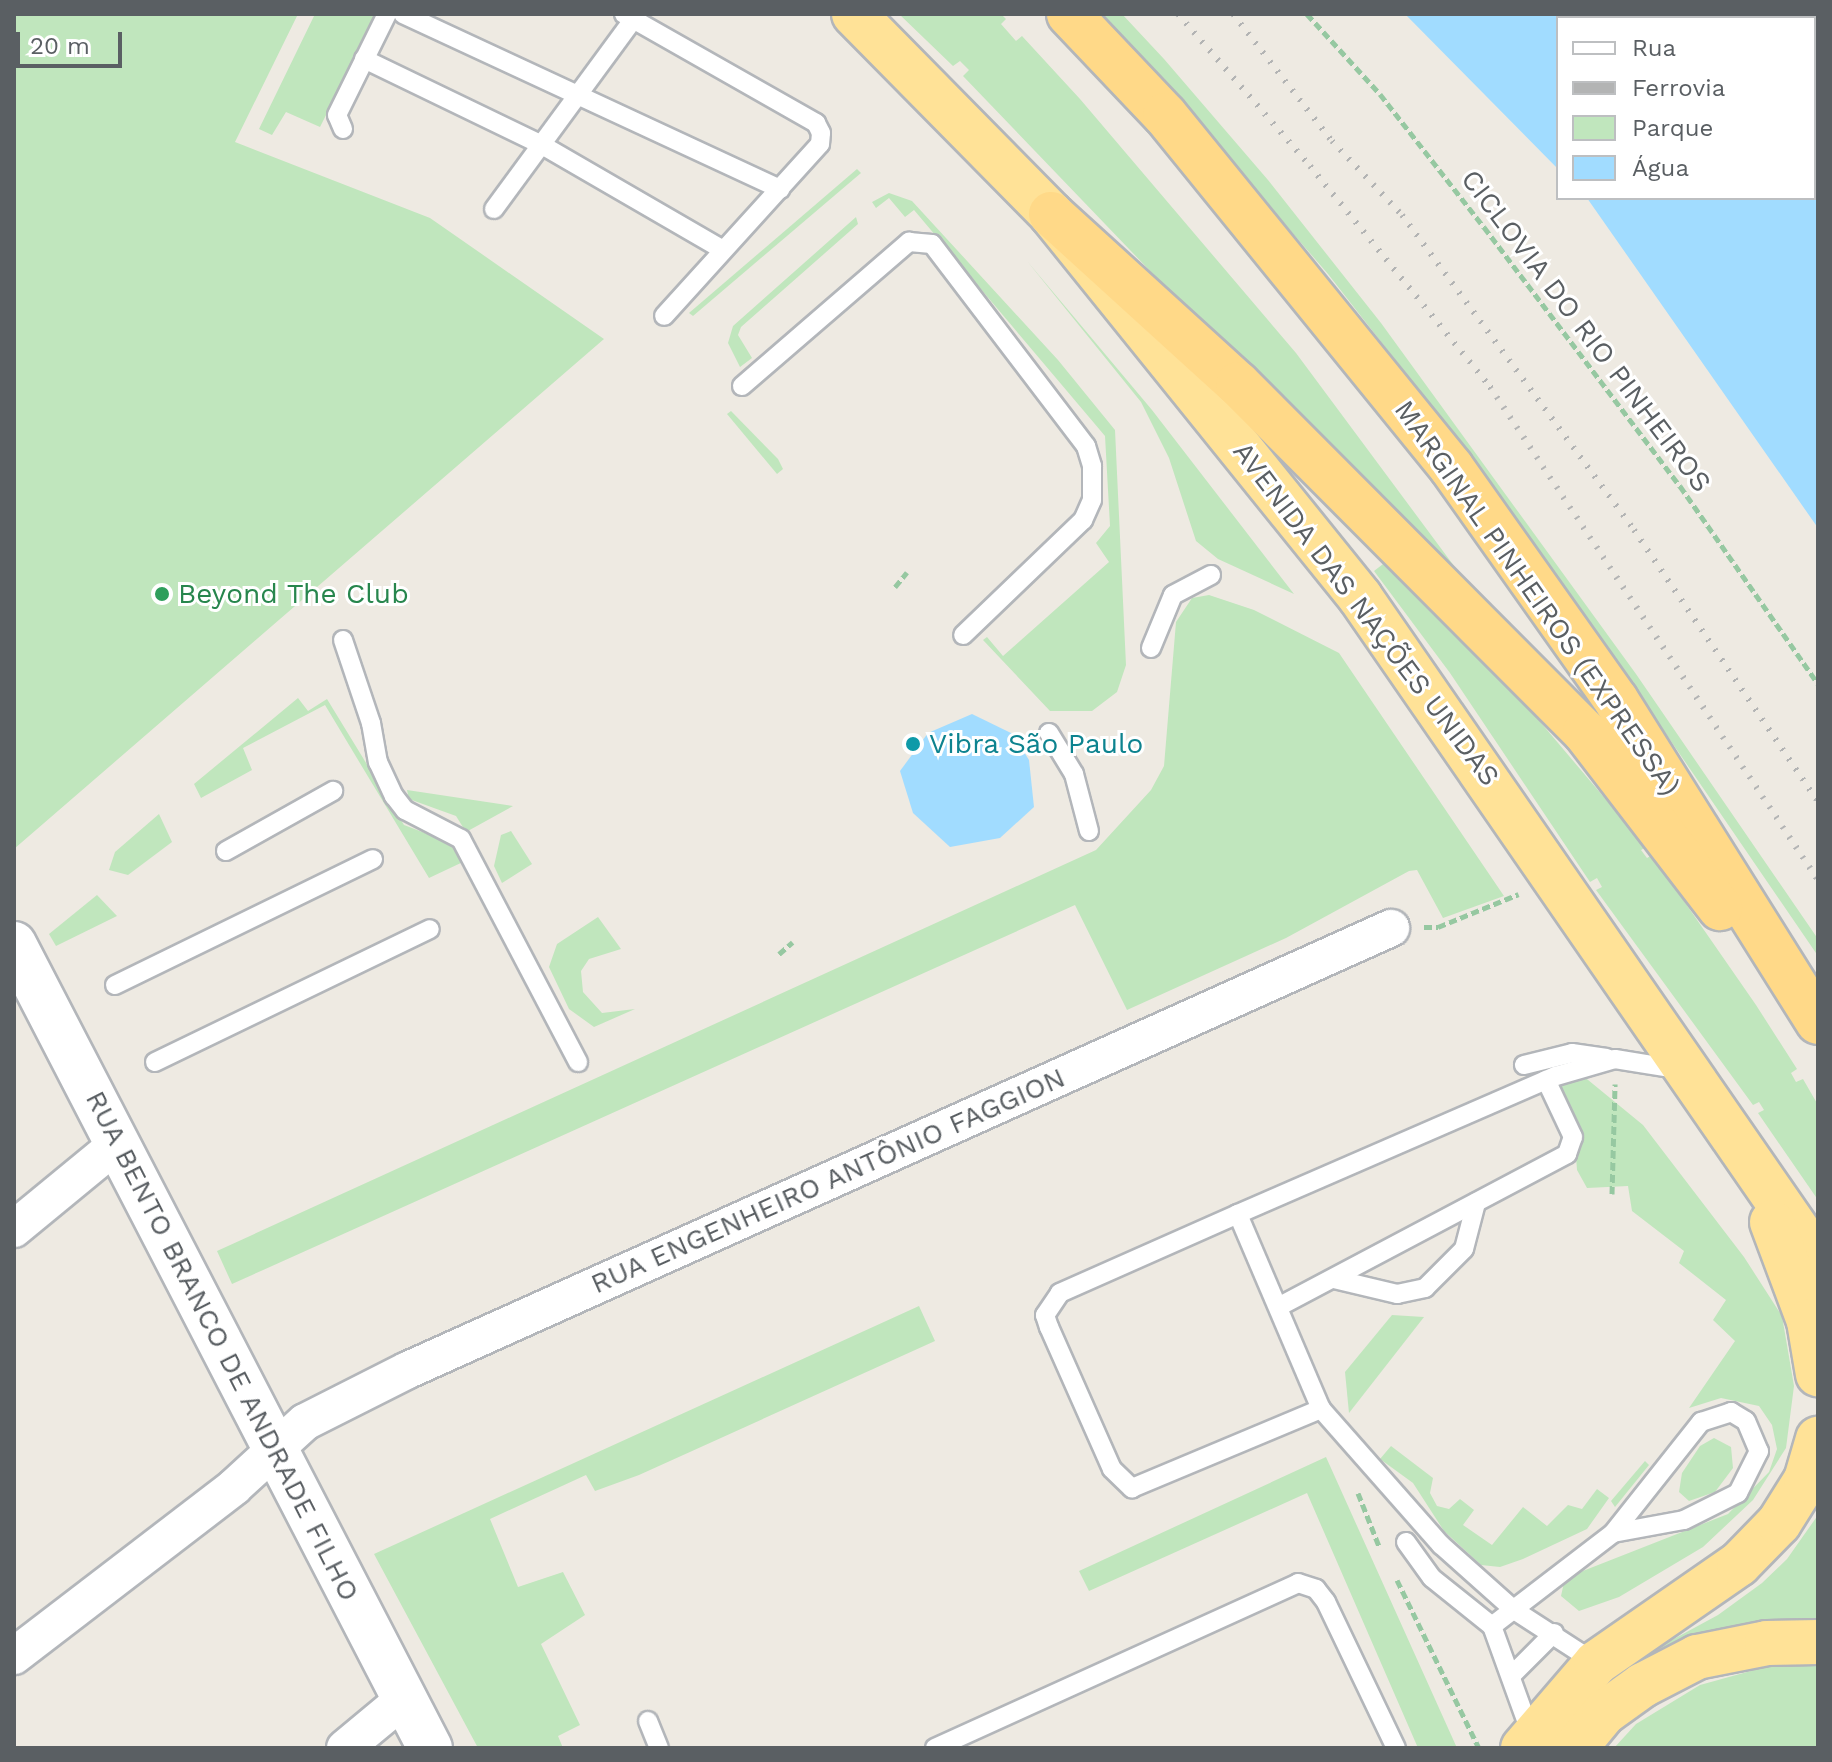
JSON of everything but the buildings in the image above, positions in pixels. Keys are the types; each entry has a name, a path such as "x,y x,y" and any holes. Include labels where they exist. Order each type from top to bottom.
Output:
{"highway":[{"name":"AVENIDA DAS NAÇÕES UNIDAS","path":"854,14 1051,214 1360,597 1558,879 1685,1071 1745,1149 1818,1260"},
{"name":"MARGINAL PINHEIROS (EXPRESSA)","path":"1069,14 1165,115 1451,467 1616,700 1818,1022"},
{"path":"1051,214 1261,406 1585,732 1818,1040"},
{"path":"1745,1149 1809,1321 1818,1374"},
{"path":"1528,1742 1596,1663 1739,1564 1786,1512 1806,1480 1818,1439"},
{"path":"1575,1748 1604,1713 1643,1685 1697,1657 1767,1643 1818,1642"}],"street":[{"name":"RUA ENGENHEIRO ANTÔNIO FAGGION","path":"14,1656 234,1487 305,1422 408,1370 1391,928"},
{"name":"RUA BENTO BRANCO DE ANDRADE FILHO","path":"14,944 430,1748"},
{"path":"14,1229 117,1144"},
{"path":"345,1748 404,1699"}],"lane":[{"path":"343,129 337,115 387,14"},
{"path":"403,14 780,189"},
{"path":"494,209 631,16 816,123 820,144 664,316"},
{"path":"364,59 542,145 723,250"},
{"path":"742,386 909,242 932,244 1086,446 1092,466 1092,500 1083,520 963,635"},
{"path":"1151,648 1173,595 1211,575"},
{"path":"343,640 371,723 378,762 394,796 405,810 461,839 578,1062"},
{"path":"1049,733 1074,774 1089,831"},
{"path":"226,851 333,791"},
{"path":"115,985 373,859"},
{"path":"155,1062 430,929"},
{"path":"1524,1065 1572,1053 1685,1071"},
{"path":"1321,1409 1132,1488 1112,1469 1045,1315 1060,1293 1546,1080 1615,1059"},
{"path":"1280,1306 1541,1168 1573,1147 1546,1080"},
{"path":"1334,1279 1397,1294 1425,1288 1464,1249 1476,1203"},
{"path":"1238,1214 1280,1306 1321,1409 1441,1545 1514,1610 1596,1663"},
{"path":"1492,1626 1613,1533 1701,1422 1731,1412 1746,1421 1759,1451 1738,1493 1684,1520 1613,1533"},
{"path":"1406,1542 1432,1578 1492,1626 1513,1674 1528,1742"},
{"path":"935,1748 1298,1583 1316,1589 1326,1602 1396,1748"},
{"path":"1513,1674 1554,1633"},
{"path":"648,1721 659,1748"}],"path":[{"name":"CICLOVIA DO RIO PINHEIROS","path":"1307,14 1380,94 1503,252 1680,486 1818,684"},
{"path":"895,587 907,572"},
{"path":"1391,928 1438,927 1558,879"},
{"path":"779,954 793,942"},
{"path":"1612,1194 1615,1059"},
{"path":"1368,1461 1354,1477 1363,1515 1385,1557"},
{"path":"1392,1571 1479,1748"}],"green space":[{"name":"Beyond The Club","path":"14,14 298,14 235,142 430,218 604,339 14,849"},
{"path":"315,14 377,14 320,127 286,112 272,135 259,129"},
{"path":"899,14 1001,14 1006,19 1001,24 1016,41 1022,36 1080,99 1296,353 1483,605 1241,365 1246,360 1231,345 1225,349 963,76 969,70 960,61 953,66"},
{"path":"1103,14 1122,14 1164,59 1268,180 1381,323 1636,674 1818,939 1818,956 1599,636 1436,412 1328,274"},
{"path":"857,169 861,173 693,316 689,313"},
{"path":"889,193 912,201 1058,360 1115,430 1126,665 1117,692 1092,711 1050,711 983,640 987,637 1003,656 1109,562 1096,543 1110,526 1105,436 914,210 905,217 889,198 876,208 872,202"},
{"path":"856,217 858,224 741,327 738,335 752,358 740,367 728,343 733,326"},
{"path":"1027,261 1152,410 1294,594 1218,559 1196,541 1169,458 1141,402"},
{"path":"731,411 778,459 783,469 777,474 727,414"},
{"path":"1387,561 1487,659 1646,847 1641,850 1647,858 1652,855 1756,1005 1797,1069 1791,1073 1796,1082 1803,1079 1818,1105 1818,1200 1758,1113 1764,1110 1759,1102 1753,1105 1596,890 1602,887 1597,878 1590,882 1450,673 1374,571"},
{"path":"1209,595 1254,610 1339,653 1504,896 1443,918 1417,870 1409,871 1286,938 1127,1010 1075,905 232,1284 217,1251 1096,850 1151,790 1164,766 1176,622 1192,598"},
{"path":"298,698 308,711 327,699 404,825 446,841 465,861 429,878 325,705 243,748 252,770 201,798 194,784"},
{"path":"407,790 513,806 466,832 456,816 409,799"},
{"path":"159,814 172,842 128,875 109,870 115,852"},
{"path":"511,831 532,864 502,883 494,866 501,835"},
{"path":"97,895 117,916 56,946 49,934"},
{"path":"598,917 621,949 589,959 581,971 583,992 602,1013 635,1009 594,1027 569,1009 549,967 557,944"},
{"path":"1582,1075 1643,1125 1744,1257 1782,1316 1794,1386 1786,1448 1753,1500 1703,1547 1619,1597 1579,1611 1561,1596 1565,1578 1728,1514 1769,1472 1777,1449 1772,1425 1759,1406 1721,1398 1689,1408 1735,1341 1713,1320 1726,1300 1679,1263 1684,1251 1632,1211 1628,1186 1587,1188 1577,1170 1573,1118 1559,1084"},
{"path":"919,1306 935,1341 639,1475 595,1491 586,1475 490,1519 518,1587 563,1572 585,1615 541,1644 580,1725 558,1736 563,1748 478,1748 374,1554"},
{"path":"1392,1315 1424,1317 1349,1413 1345,1372"},
{"path":"1714,1438 1731,1447 1733,1468 1715,1492 1689,1501 1679,1492 1682,1473 1700,1446"},
{"path":"1391,1446 1433,1478 1430,1493 1437,1506 1449,1509 1460,1499 1474,1510 1463,1525 1492,1545 1523,1507 1547,1526 1568,1505 1582,1509 1597,1489 1609,1498 1587,1529 1500,1567 1481,1565 1444,1531 1413,1483 1380,1459"},
{"path":"1326,1457 1457,1748 1418,1748 1307,1493 1089,1591 1079,1571"},
{"path":"1645,1461 1649,1465 1615,1507 1611,1501"},
{"path":"1818,1515 1818,1622 1555,1748 1544,1748 1578,1706 1635,1660 1718,1615 1762,1583 1787,1559"},
{"path":"1776,1664 1818,1665 1818,1748 1614,1748 1636,1724 1700,1685"}],"water":[{"path":"1405,14 1818,14 1818,528 1588,200 1816,200 1816,16 1556,16 1556,167"},
{"path":"972,714 1013,734 1029,760 1034,807 1000,838 950,847 913,813 900,771 928,733"}],"railway":[{"path":"1178,14 1310,166 1490,387 1818,880"},
{"path":"1233,14 1332,141 1402,215 1634,530 1818,802"}],"place":[{"name":"Beyond The Club","path":"162,594"},
{"name":"Vibra São Paulo","path":"913,744"}]}
